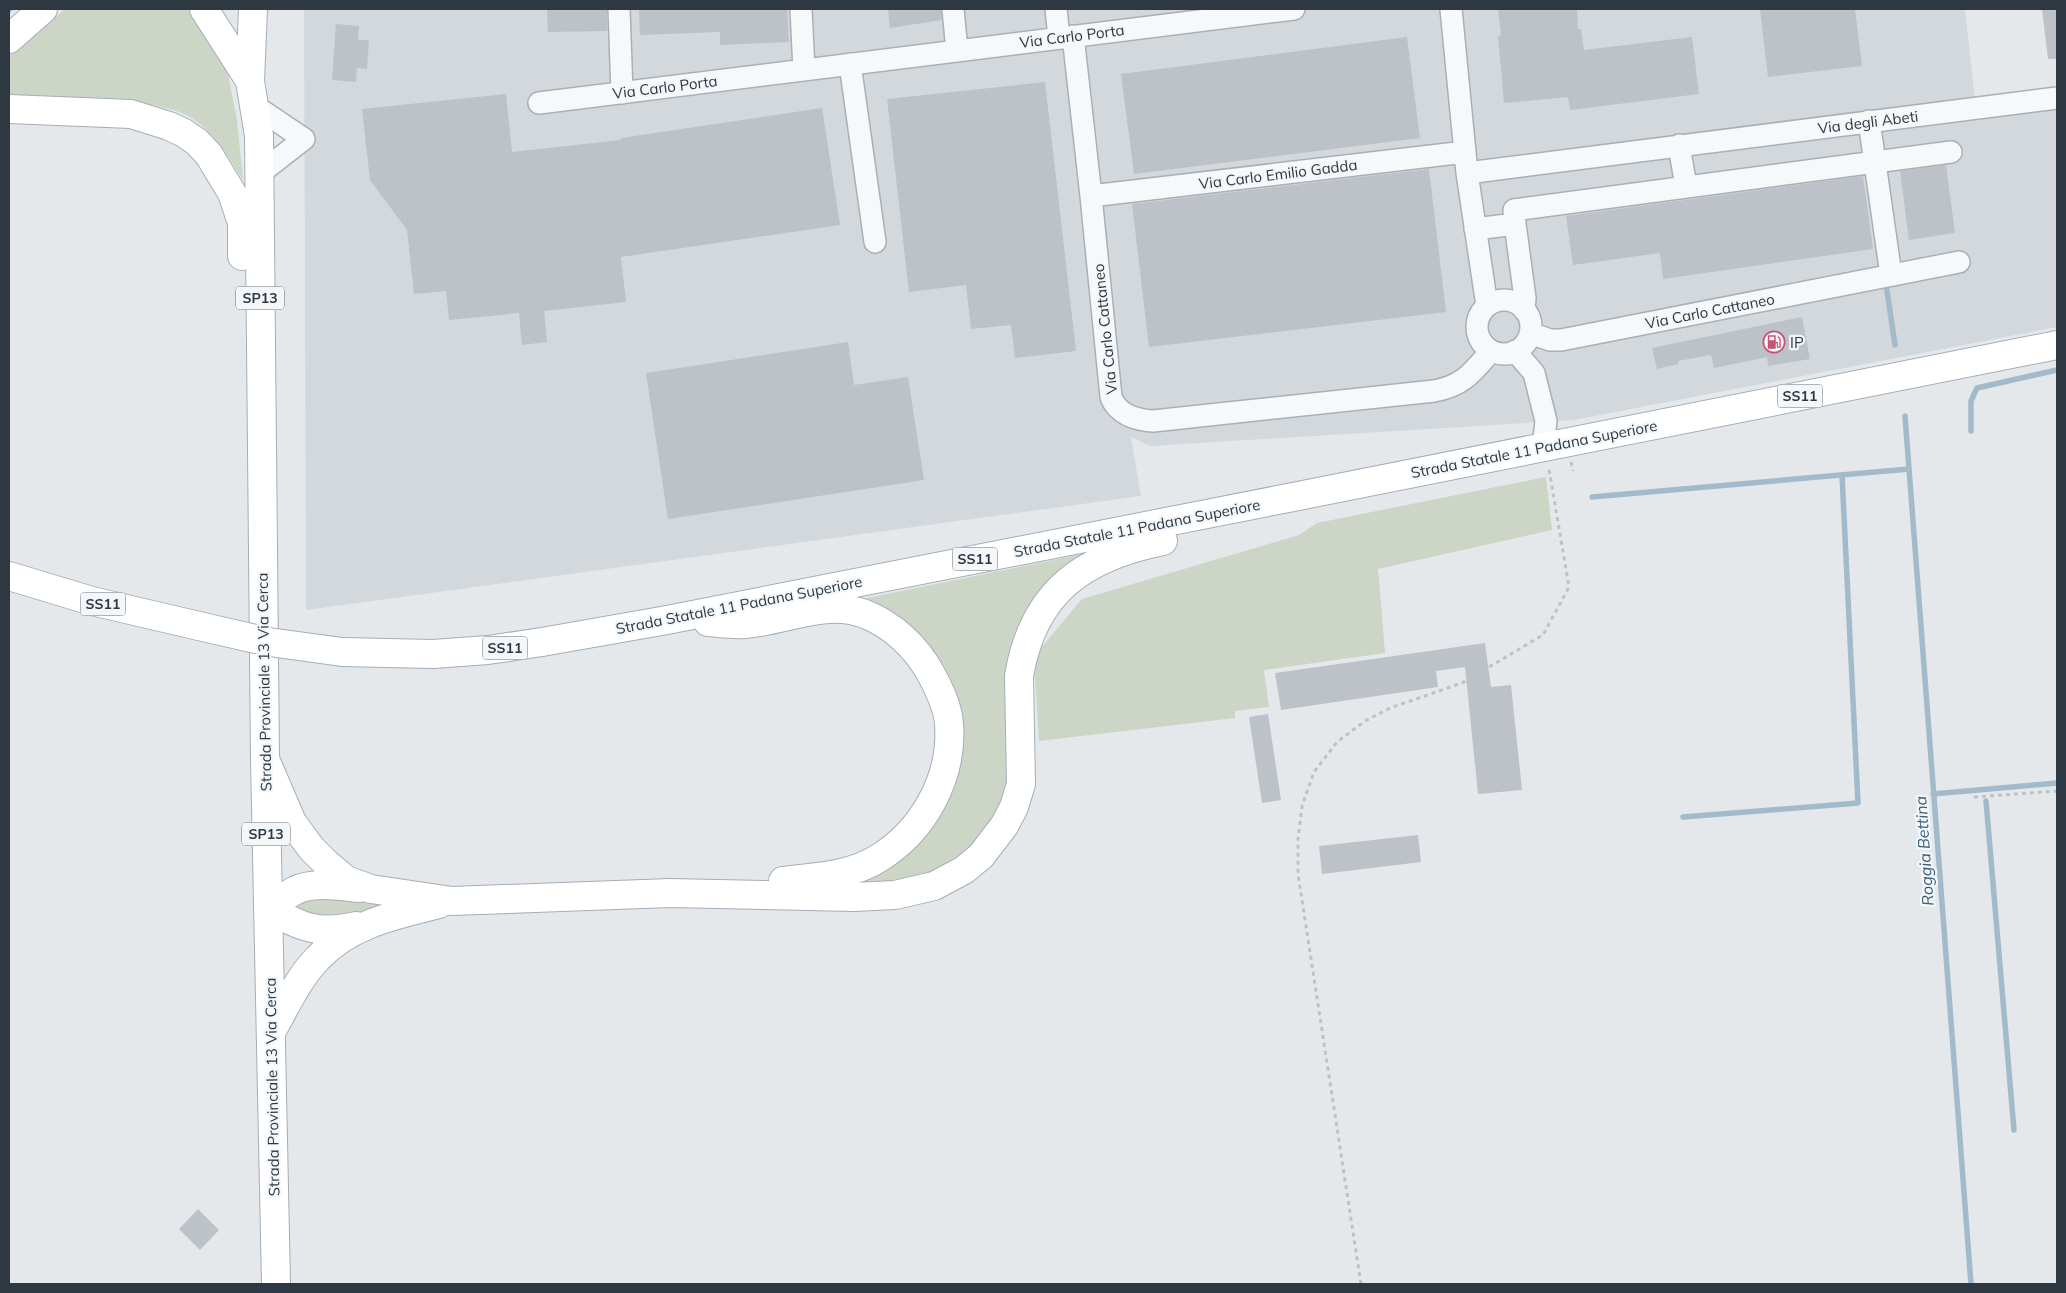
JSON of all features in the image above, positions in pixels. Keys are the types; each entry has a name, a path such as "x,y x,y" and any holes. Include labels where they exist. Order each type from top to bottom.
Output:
{"main road":[{"name":"Strada Provinciale 13 Via Cerca","path":"204,9 252,93"},
{"name":"Strada Provinciale 13 Via Cerca","path":"254,9 252,93 259,136 265,759 276,1284"},
{"path":"9,39 41,10"},
{"path":"9,109 131,114 151,120 184,133 197,142 209,155 226,180 242,223 244,361 262,516"},
{"name":"Strada Statale 11 Padana Superiore","path":"9,576 100,604 269,642 342,652 397,654 488,650 533,644 667,620 2057,345"},
{"path":"670,892 854,897 895,895 934,886 964,870 981,856 999,835 1018,795 1022,771 1019,676 1030,635 1048,601 1076,575 1096,562 1119,551 1231,526 1283,499"},
{"path":"452,901 354,927 319,930 309,929 268,909 294,891 302,888 335,885 452,901 670,892 840,874 864,866 879,858 906,835 930,805 937,793 946,763 949,722 937,684 919,654 894,631 864,614 826,608 745,624 667,620"},
{"path":"265,759 292,822 311,848 346,880 371,889"},
{"path":"271,1032 318,957 356,929 373,921"}],"street":[{"path":"619,9 622,92"},
{"path":"801,9 804,70"},
{"path":"953,9 957,51"},
{"name":"Via Carlo Cattaneo","path":"1056,9 1066,37 1091,196 1111,397 1119,409 1135,417 1153,421 1445,389 1464,380 1491,351"},
{"name":"Via Carlo Porta","path":"539,103 1294,9"},
{"path":"1451,9 1466,162 1487,306"},
{"path":"850,64 875,242"},
{"path":"252,93 304,139 259,174"},
{"name":"Via degli Abeti","path":"1466,162 1679,145 2057,98"},
{"path":"1869,122 1891,275"},
{"path":"1679,145 1686,187"},
{"path":"1524,310 1525,298 1514,210 1951,152"},
{"name":"Via Carlo Emilio Gadda","path":"1091,196 1466,162"},
{"path":"1475,229 1515,224"},
{"name":"Via Carlo Cattaneo","path":"1530,333 1550,340 1561,340 1959,262"},
{"path":"1510,301 1524,310 1528,317 1530,333 1522,347 1515,352 1499,354 1485,346 1478,333 1478,318 1487,306 1494,302 1510,301"},
{"path":"1515,352 1534,373 1546,421 1543,447"}],"path":[{"path":"1361,1284 1298,874 1298,839 1302,806 1314,772 1325,757 1350,731 1390,708 1462,683 1543,635 1569,587 1549,470 1543,447"},
{"path":"1974,798 2057,791"}],"shaded area":[{"path":"304,9 1965,9 1976,111 2057,102 2057,327 1574,420 1150,446 1131,437 1141,496 306,610"}],"green space":[{"path":"65,9 193,9 227,69 237,120 243,180 212,135 199,123 175,111 148,104 9,94 9,56"},
{"path":"1546,477 1552,530 1378,569 1385,653 1264,670 1269,707 1235,711 1235,718 1039,741 1035,676 1036,662 1041,648 1082,599 1299,535 1317,523"},
{"path":"1083,554 1083,557 1043,595 1011,794 982,845 930,877 849,887 906,850 958,714 862,599"},
{"path":"304,895 410,902 336,918 323,919 300,911 297,905"}],"building":[{"path":"547,9 607,9 607,31 548,32"},
{"path":"639,9 787,9 789,42 720,45 720,32 640,35"},
{"path":"888,9 941,9 942,20 890,28"},
{"path":"1498,9 1577,9 1578,29 1581,29 1584,50 1692,37 1699,94 1570,110 1568,97 1504,103 1498,36 1501,35"},
{"path":"1760,9 1855,9 1862,66 1768,77"},
{"path":"2042,9 2057,9 2057,59 2048,59"},
{"path":"336,24 359,26 358,40 369,40 367,69 357,68 356,82 332,80"},
{"path":"1407,37 1420,138 1134,174 1121,74"},
{"path":"1045,82 1076,351 1015,358 1011,325 971,329 966,285 909,292 887,99"},
{"path":"506,94 512,152 621,140 621,138 822,108 840,225 621,257 626,302 544,311 547,342 522,345 519,313 449,320 446,291 414,294 407,230 370,180 362,109"},
{"path":"1946,165 1955,233 1909,240 1900,171"},
{"path":"1429,169 1446,312 1149,347 1132,204"},
{"path":"1863,176 1873,249 1663,279 1660,253 1573,265 1566,216"},
{"path":"1802,317 1810,359 1768,366 1767,357 1714,368 1711,355 1678,361 1678,364 1657,369 1652,348"},
{"path":"848,342 854,385 908,377 924,480 668,519 646,373"},
{"path":"1485,643 1491,687 1511,685 1522,790 1478,794 1465,667 1436,671 1438,687 1281,710 1275,673"},
{"path":"1268,714 1281,800 1262,803 1249,717"},
{"path":"1418,835 1421,862 1322,874 1319,846"},
{"path":"198,1209 219,1230 200,1250 179,1229"}],"waterway":[{"name":"Roggia Bettina","path":"1886,284 1895,345"},
{"path":"1971,431 1971,401 1977,388 2057,370"},
{"name":"Roggia Bettina","path":"1905,416 1971,1284"},
{"path":"1592,497 1909,469"},
{"path":"1683,817 1858,803 1842,475"},
{"path":"1933,794 2057,783"},
{"path":"1986,801 2014,1130"}],"place":[{"name":"IP","path":"1774,342"}]}
